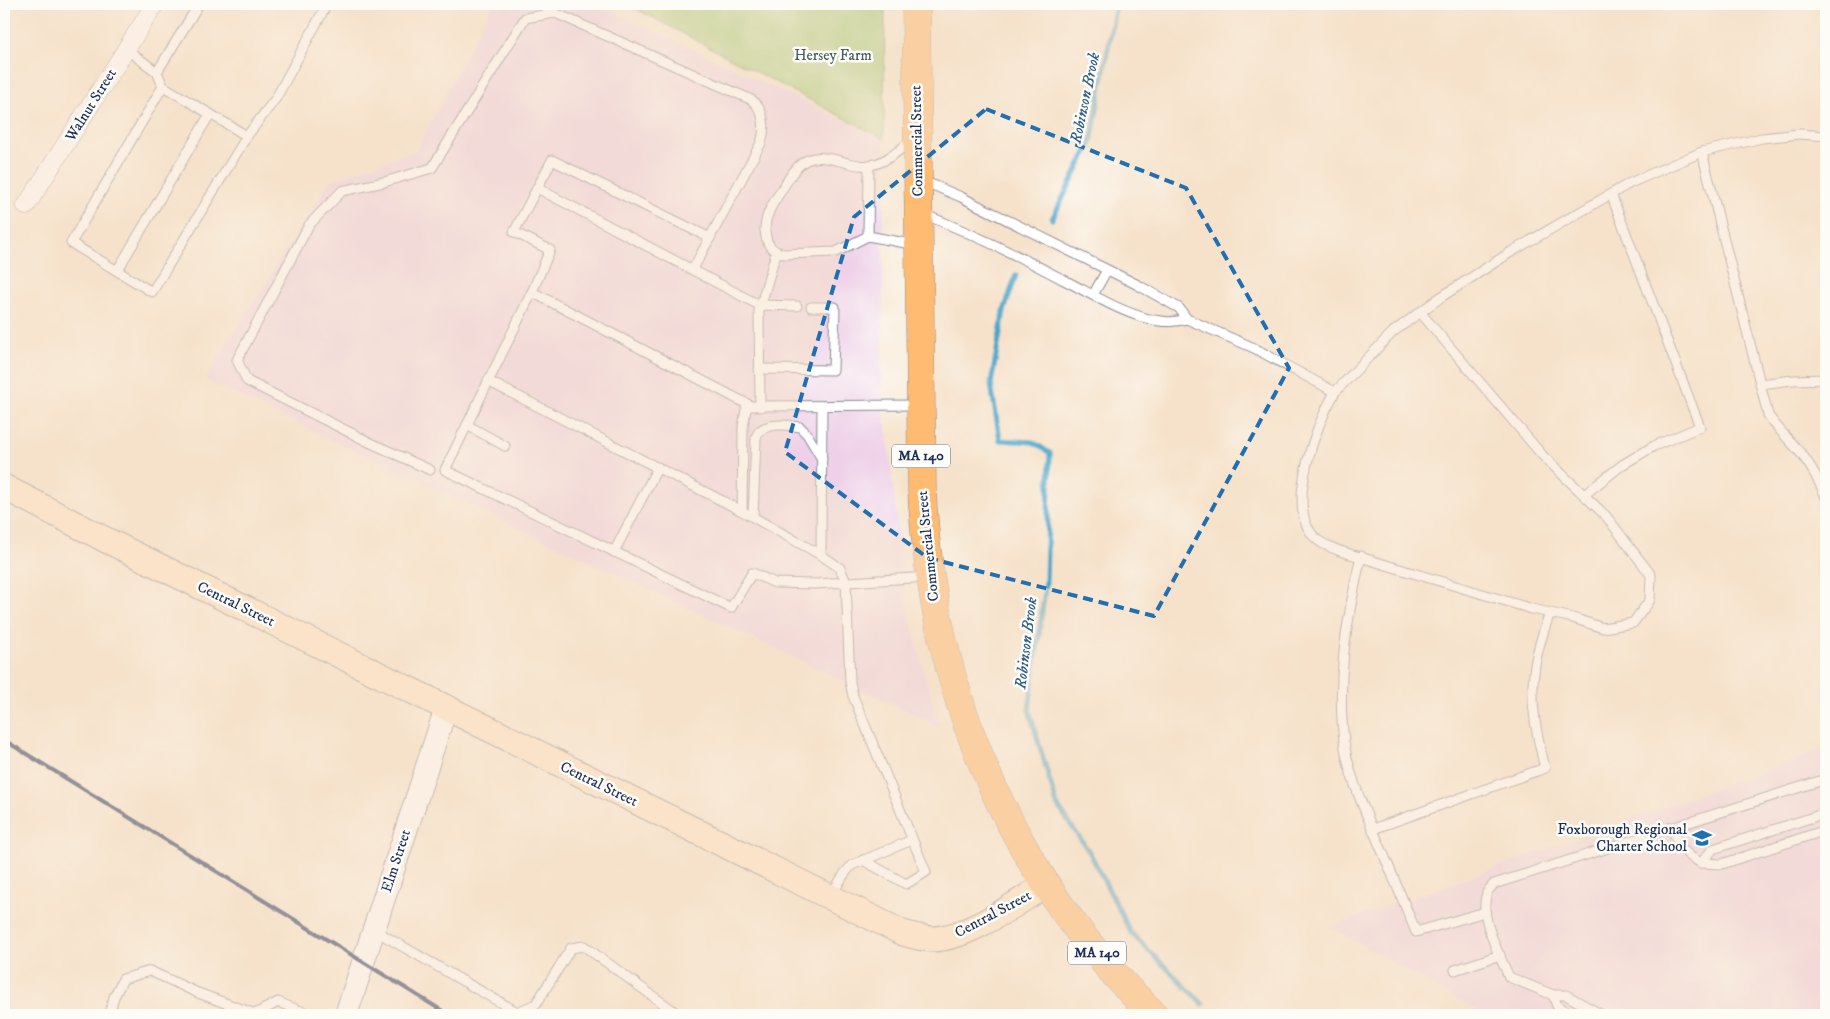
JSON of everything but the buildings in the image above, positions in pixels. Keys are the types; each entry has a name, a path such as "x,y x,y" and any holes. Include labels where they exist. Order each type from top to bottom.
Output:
{"main road":[{"name":"Commercial Street","path":"916,4 922,507 929,577 948,667 975,747 1002,808 1046,884"},
{"name":"Central Street","path":"4,487 73,524 903,933 933,939 956,935 1046,884 1104,962 1154,1015"}],"street":[{"name":"Walnut Street","path":"26,206 155,4"},
{"name":"Elm Street","path":"346,1015 446,708"}],"lane":[{"path":"157,72 199,4"},
{"path":"163,86 71,243 152,292 247,136 276,98 327,4"},
{"path":"430,470 246,381 237,360 309,225 342,190 384,182 432,168 525,18 555,13 752,100 757,104 764,127 761,143 694,270"},
{"path":"126,50 157,72 163,86 247,136"},
{"path":"117,271 210,114"},
{"path":"1420,312 1543,456 1606,516 1651,575 1650,600 1633,623 1603,628 1573,618 1532,609 1334,549 1321,542 1308,527 1303,512 1304,485 1315,433 1335,392 1382,342 1420,312 1482,270 1611,194 1649,173 1702,152 1762,138 1799,134 1826,136"},
{"path":"917,136 876,164 856,165 819,156 799,164 768,213 765,227 767,243 770,249 776,253 830,253 843,250 868,236 919,245"},
{"path":"1702,152 1768,415 1818,478 1826,497"},
{"path":"710,238 552,160 514,232 550,250 532,292 445,470 731,608 752,573 767,581 784,583 846,582 929,577"},
{"path":"868,236 869,165"},
{"path":"918,179 961,197 1168,301 1179,308 1186,318 1254,348 1335,392"},
{"path":"537,188 759,305 797,306"},
{"path":"1584,495 1622,464 1654,446 1700,427 1611,194"},
{"path":"918,212 1023,258 1121,309 1166,323 1174,323 1186,318"},
{"path":"760,407 759,305 776,253"},
{"path":"1094,295 1106,270"},
{"path":"532,292 747,404 760,407 920,405"},
{"path":"759,369 833,370 835,307 811,306"},
{"path":"1760,384 1826,379"},
{"path":"488,381 742,511 821,554 840,568 846,582 850,682 853,696 926,872 906,884 863,860"},
{"path":"742,511 743,427 747,404"},
{"path":"821,554 822,407"},
{"path":"467,425 505,446"},
{"path":"753,517 756,438 760,429 772,426 800,427 807,434 822,459"},
{"path":"614,552 658,467"},
{"path":"1361,556 1343,659 1342,705 1345,748 1358,796 1416,932 1485,912"},
{"path":"1373,829 1545,768 1536,733 1532,702 1535,663 1550,613"},
{"path":"1602,1015 1566,995 1553,996 1509,977 1486,919 1484,904 1487,892 1494,884 1826,778"},
{"path":"1701,863 1713,849 1826,814"},
{"path":"1671,827 1681,848 1691,857 1701,863 1722,864 1826,830"},
{"path":"830,898 848,868 912,840"},
{"path":"374,929 517,1012 536,1004 571,948 584,946 679,1015"},
{"path":"1455,970 1500,955"},
{"path":"109,1015 114,997 123,979 150,971 198,993 255,1014 278,1002 311,1015"},
{"path":"1553,996 1557,1006 1572,1015"}],"highlighted area":[{"path":"986,109 1186,188 1289,368 1154,616 928,558 785,452 854,217"}],"shaded area":[{"path":"493,4 595,4 884,139 882,393 907,607 939,726 205,380 330,181 416,150"},
{"name":"Foxborough Regional Charter School","path":"1826,749 1826,1015 1485,1015 1331,927"}],"green space":[{"name":"Hersey Farm","path":"627,4 885,4 884,139"}],"waterway":[{"name":"Robinson Brook","path":"1052,219 1091,143 1116,4"},
{"name":"Robinson Brook","path":"1016,275 1004,311 991,384 1000,440 1033,442 1050,453 1046,582 1029,710 1057,805 1090,853 1131,933 1203,1004"}],"railway":[{"path":"4,740 449,1015"}],"place":[{"name":"Foxborough Regional Charter School","path":"1702,838"}]}
